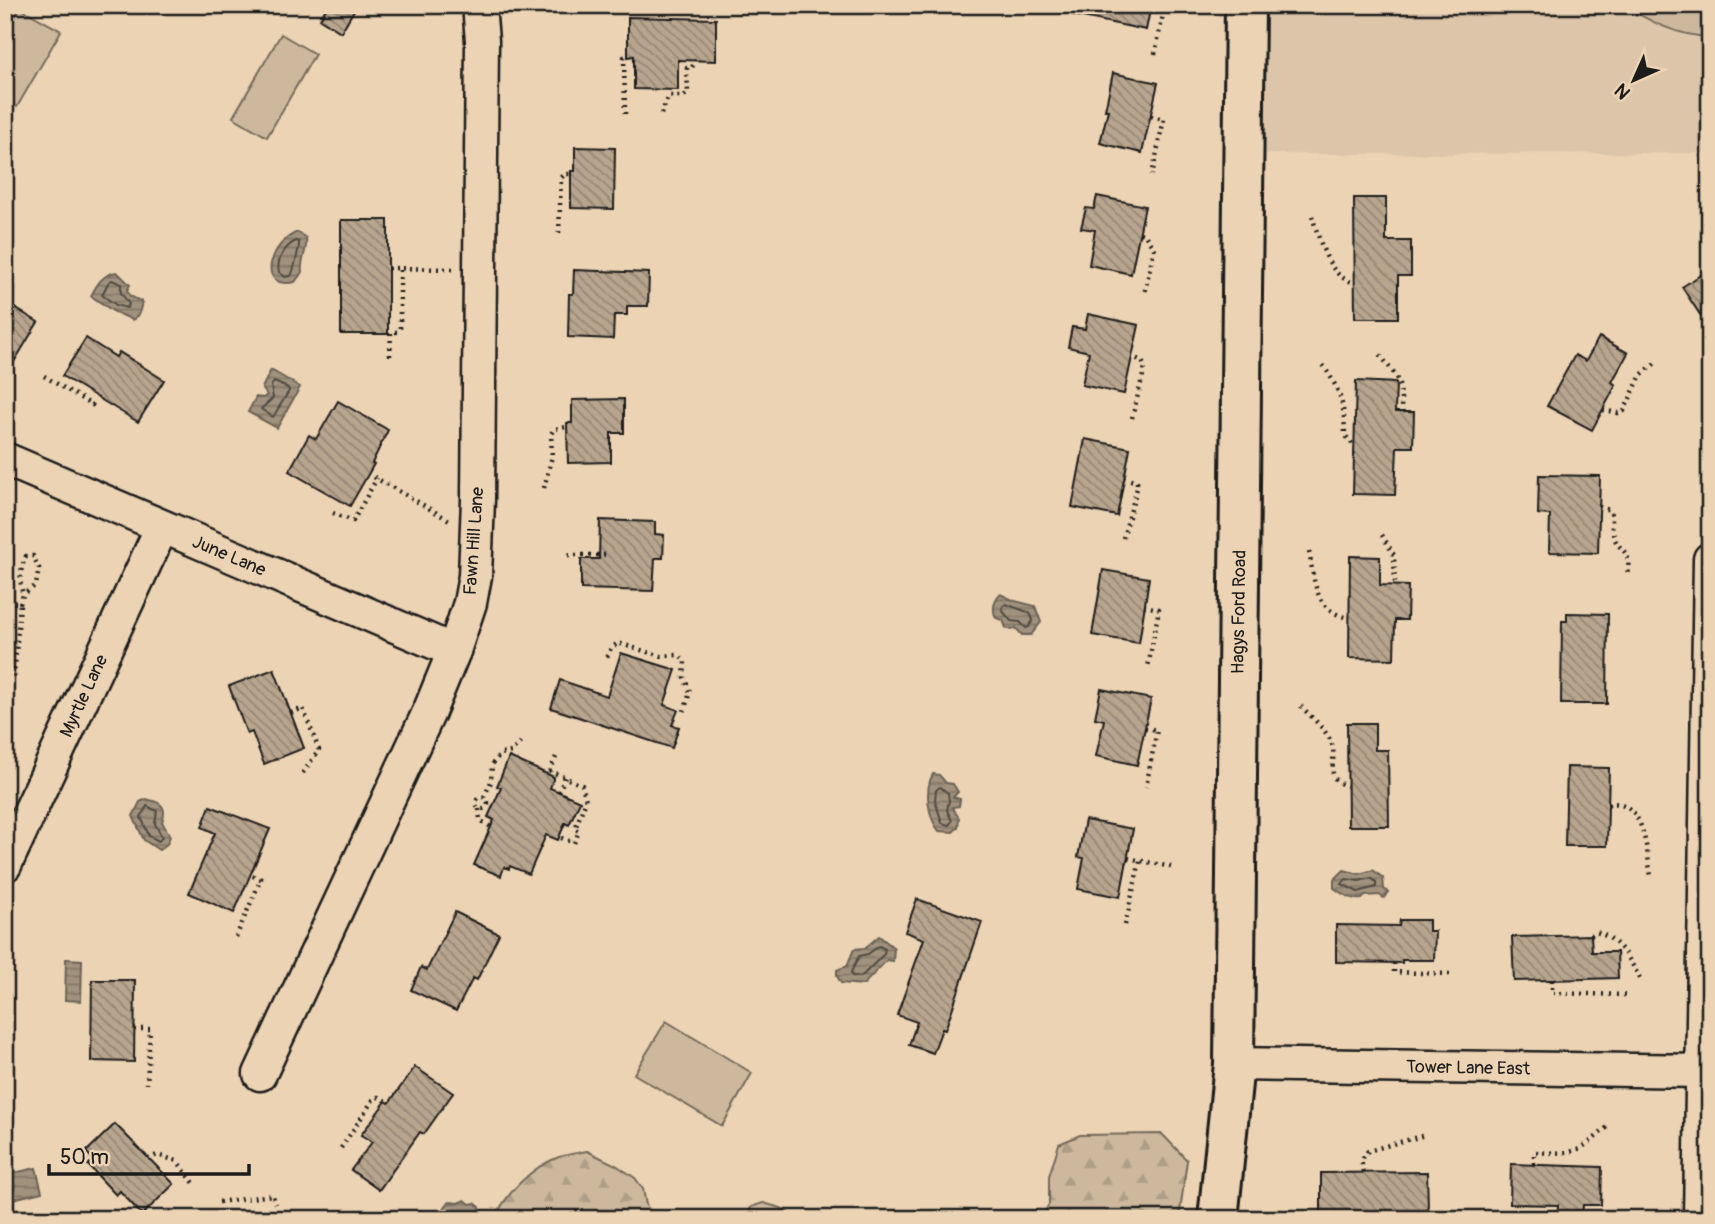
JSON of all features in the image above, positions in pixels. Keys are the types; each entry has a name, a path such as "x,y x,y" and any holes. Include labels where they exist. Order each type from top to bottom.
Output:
{"street":[{"name":"Fawn Hill Lane","path":"260,1074 429,712 470,603 475,576 477,532 482,41 479,5"},
{"name":"Hagys Ford Road","path":"1218,1219 1234,1065 1245,5"},
{"name":"June Lane","path":"5,459 454,651"},
{"name":"Myrtle Lane","path":"5,864 162,527"},
{"path":"1700,1219 1710,559"},
{"name":"Tower Lane East","path":"1234,1065 1703,1071"}],"path":[{"path":"1155,54 1165,5"},
{"path":"625,114 624,57 628,57"},
{"path":"662,114 669,96 684,96 688,93 687,68 692,67 696,60"},
{"path":"1151,116 1164,119 1152,175"},
{"path":"559,233 561,178 565,174 571,174"},
{"path":"1312,216 1326,256 1341,276 1348,282 1354,282"},
{"path":"1140,233 1145,235 1154,249 1144,295"},
{"path":"388,268 480,270"},
{"path":"390,356 391,332 397,332 400,328 400,268"},
{"path":"1380,355 1402,388 1401,412"},
{"path":"1132,418 1145,367 1142,361 1133,357"},
{"path":"1603,410 1618,413 1624,411 1642,375 1658,361"},
{"path":"1323,365 1335,383 1344,405 1345,435 1354,446"},
{"path":"44,376 92,405 95,400"},
{"path":"544,488 552,456 551,434 554,429 567,427"},
{"path":"332,513 354,521 375,478 454,523 477,532"},
{"path":"1123,538 1137,488 1137,482 1124,478"},
{"path":"1599,507 1610,510 1612,514 1613,534 1628,556 1627,575"},
{"path":"1382,535 1394,555 1395,585"},
{"path":"1308,552 1322,603 1329,611 1349,618"},
{"path":"568,555 606,555"},
{"path":"14,678 20,604 23,595 36,584 39,568 33,556 26,556 21,569 19,580 23,595"},
{"path":"7,602 20,604"},
{"path":"1144,606 1159,609 1148,667"},
{"path":"607,657 611,648 618,643 661,656 678,656 685,661 684,677 690,692 684,711"},
{"path":"1301,706 1330,740 1333,747 1333,776 1336,781 1347,786"},
{"path":"290,713 303,708 320,750 300,777"},
{"path":"1145,728 1157,730 1146,788"},
{"path":"491,827 480,820 480,809 476,801 484,797 491,782 492,764 500,754 511,752 522,741"},
{"path":"556,757 550,771 582,785 586,800 575,829 579,831 574,843 559,837"},
{"path":"559,792 565,778"},
{"path":"480,809 488,805 484,797"},
{"path":"1608,804 1618,802 1627,805 1638,817 1651,876"},
{"path":"1128,858 1171,867"},
{"path":"1125,925 1140,861"},
{"path":"236,937 261,879 250,875"},
{"path":"1591,935 1596,932 1611,936 1626,953 1641,980"},
{"path":"1394,963 1394,972 1450,974"},
{"path":"1552,980 1552,993 1627,995"},
{"path":"134,1029 150,1029 146,1084"},
{"path":"341,1148 373,1100 378,1097 386,1101"},
{"path":"1534,1164 1534,1152 1566,1154 1580,1150 1610,1125"},
{"path":"1363,1172 1361,1163 1368,1152 1425,1135"},
{"path":"148,1158 157,1155 177,1161 194,1183"},
{"path":"219,1202 274,1195 275,1204"}],"shaded area":[{"path":"1256,5 1710,5 1710,153 1253,154"}],"green space":[{"path":"1622,5 1679,5 1710,12 1710,37 1675,31"},
{"path":"20,8 61,31 17,107 5,100 5,34"},
{"path":"281,34 315,54 267,137 233,117"},
{"path":"666,1021 752,1073 722,1126 634,1074"},
{"path":"1162,1134 1187,1160 1179,1219 1041,1219 1049,1204 1049,1176 1059,1144 1080,1135"},
{"path":"587,1151 635,1178 643,1189 646,1205 656,1219 494,1219 513,1191 539,1167 559,1157"},
{"path":"763,1203 781,1208 798,1219 746,1219 751,1207"}],"water":[{"path":"298,232 306,238 302,272 295,282 282,283 275,279 271,272 274,254 288,237"},
{"path":"117,272 130,285 127,290 130,296 142,302 139,314 133,320 113,311 91,296 101,280"},
{"path":"271,370 300,387 277,428 248,412 256,397 263,398 267,395 262,388"},
{"path":"1000,594 1035,606 1041,622 1031,635 1022,635 1016,628 1006,628 1003,620 996,618 994,605"},
{"path":"933,774 939,775 946,783 953,784 958,792 953,797 960,799 959,806 952,807 959,818 958,827 953,832 939,831 932,818 928,795"},
{"path":"146,799 156,802 164,809 162,822 170,836 167,844 159,850 144,840 133,816 140,802"},
{"path":"1344,870 1359,874 1373,870 1383,878 1384,889 1388,892 1384,898 1379,895 1365,896 1362,899 1348,896 1334,888 1334,880"},
{"path":"879,936 894,948 893,961 887,960 863,985 841,983 837,970 847,966 854,949 865,948"},
{"path":"66,959 82,960 81,1001 65,1000"},
{"path":"36,1168 42,1192 5,1201 5,1175"},
{"path":"465,1200 480,1207 476,1219 440,1219 444,1207 450,1202"}],"building":[{"path":"328,5 357,5 341,32 320,19"},
{"path":"1074,5 1151,5 1146,30 1073,15"},
{"path":"628,17 716,19 716,61 678,60 678,90 634,89 634,56 628,57"},
{"path":"1113,73 1158,83 1142,153 1100,143"},
{"path":"575,147 615,148 614,209 571,208 571,171 575,171"},
{"path":"1097,196 1145,206 1131,274 1089,265 1095,230 1081,228 1086,208 1094,209"},
{"path":"1354,198 1386,198 1386,241 1411,241 1411,276 1398,276 1398,318 1355,318"},
{"path":"341,220 388,220 388,334 341,334"},
{"path":"1710,269 1710,330 1682,287"},
{"path":"574,270 649,273 648,306 627,306 627,315 614,315 613,339 568,337 569,294 573,294"},
{"path":"5,302 38,322 5,377"},
{"path":"1088,314 1139,325 1124,394 1082,385 1089,352 1068,347 1072,327 1085,329"},
{"path":"1599,337 1628,353 1612,382 1616,385 1592,430 1547,406 1575,355 1586,361"},
{"path":"86,338 116,357 119,352 164,380 138,422 62,376"},
{"path":"1356,381 1396,383 1395,412 1414,412 1413,447 1397,447 1395,495 1353,494"},
{"path":"624,399 624,433 611,433 611,462 568,463 567,423 572,423 572,400"},
{"path":"338,401 388,430 372,463 374,464 350,506 289,471 309,435 316,439"},
{"path":"1085,439 1130,448 1117,516 1072,507"},
{"path":"1539,475 1600,476 1598,553 1549,552 1550,515 1538,514"},
{"path":"600,520 655,522 655,534 664,535 663,558 655,558 653,591 581,589 581,559 599,559"},
{"path":"1350,556 1380,557 1380,585 1408,586 1407,620 1395,620 1394,659 1349,658"},
{"path":"1103,570 1149,578 1139,643 1092,635"},
{"path":"1567,613 1608,614 1607,704 1561,704 1562,621 1567,621"},
{"path":"621,653 676,670 664,705 678,710 672,725 679,727 672,748 551,708 560,680 607,696"},
{"path":"274,669 304,748 264,764 252,732 247,734 229,686"},
{"path":"1101,689 1151,699 1137,765 1096,756 1104,720 1095,718"},
{"path":"1347,723 1375,723 1375,750 1388,750 1389,826 1348,826"},
{"path":"509,757 554,777 550,788 580,801 569,825 565,823 558,840 546,835 529,874 510,866 509,869 504,867 501,876 474,865 494,820 488,817 501,788 497,786"},
{"path":"1567,767 1609,768 1607,846 1565,846"},
{"path":"210,806 270,829 234,913 189,893 215,833 202,827"},
{"path":"1085,820 1133,829 1120,897 1078,889 1084,858 1078,857"},
{"path":"917,899 982,922 945,1030 942,1029 933,1053 909,1045 917,1022 897,1015 924,939 905,932"},
{"path":"455,912 499,934 477,980 473,978 456,1011 411,990 421,967 427,970"},
{"path":"1400,920 1429,920 1429,931 1435,931 1434,960 1402,960 1402,963 1336,962 1336,925 1399,926"},
{"path":"1591,935 1592,952 1617,952 1618,978 1514,981 1512,937"},
{"path":"92,980 135,980 134,1062 91,1061"},
{"path":"415,1067 453,1093 424,1134 420,1132 379,1190 351,1170 372,1142 361,1135"},
{"path":"115,1124 174,1184 142,1215 120,1191 116,1195 88,1165 94,1160 86,1152"},
{"path":"1511,1164 1602,1167 1601,1205 1583,1205 1582,1217 1557,1216 1558,1205 1510,1204"},
{"path":"1427,1172 1428,1209 1419,1219 1321,1219 1321,1173"}]}
